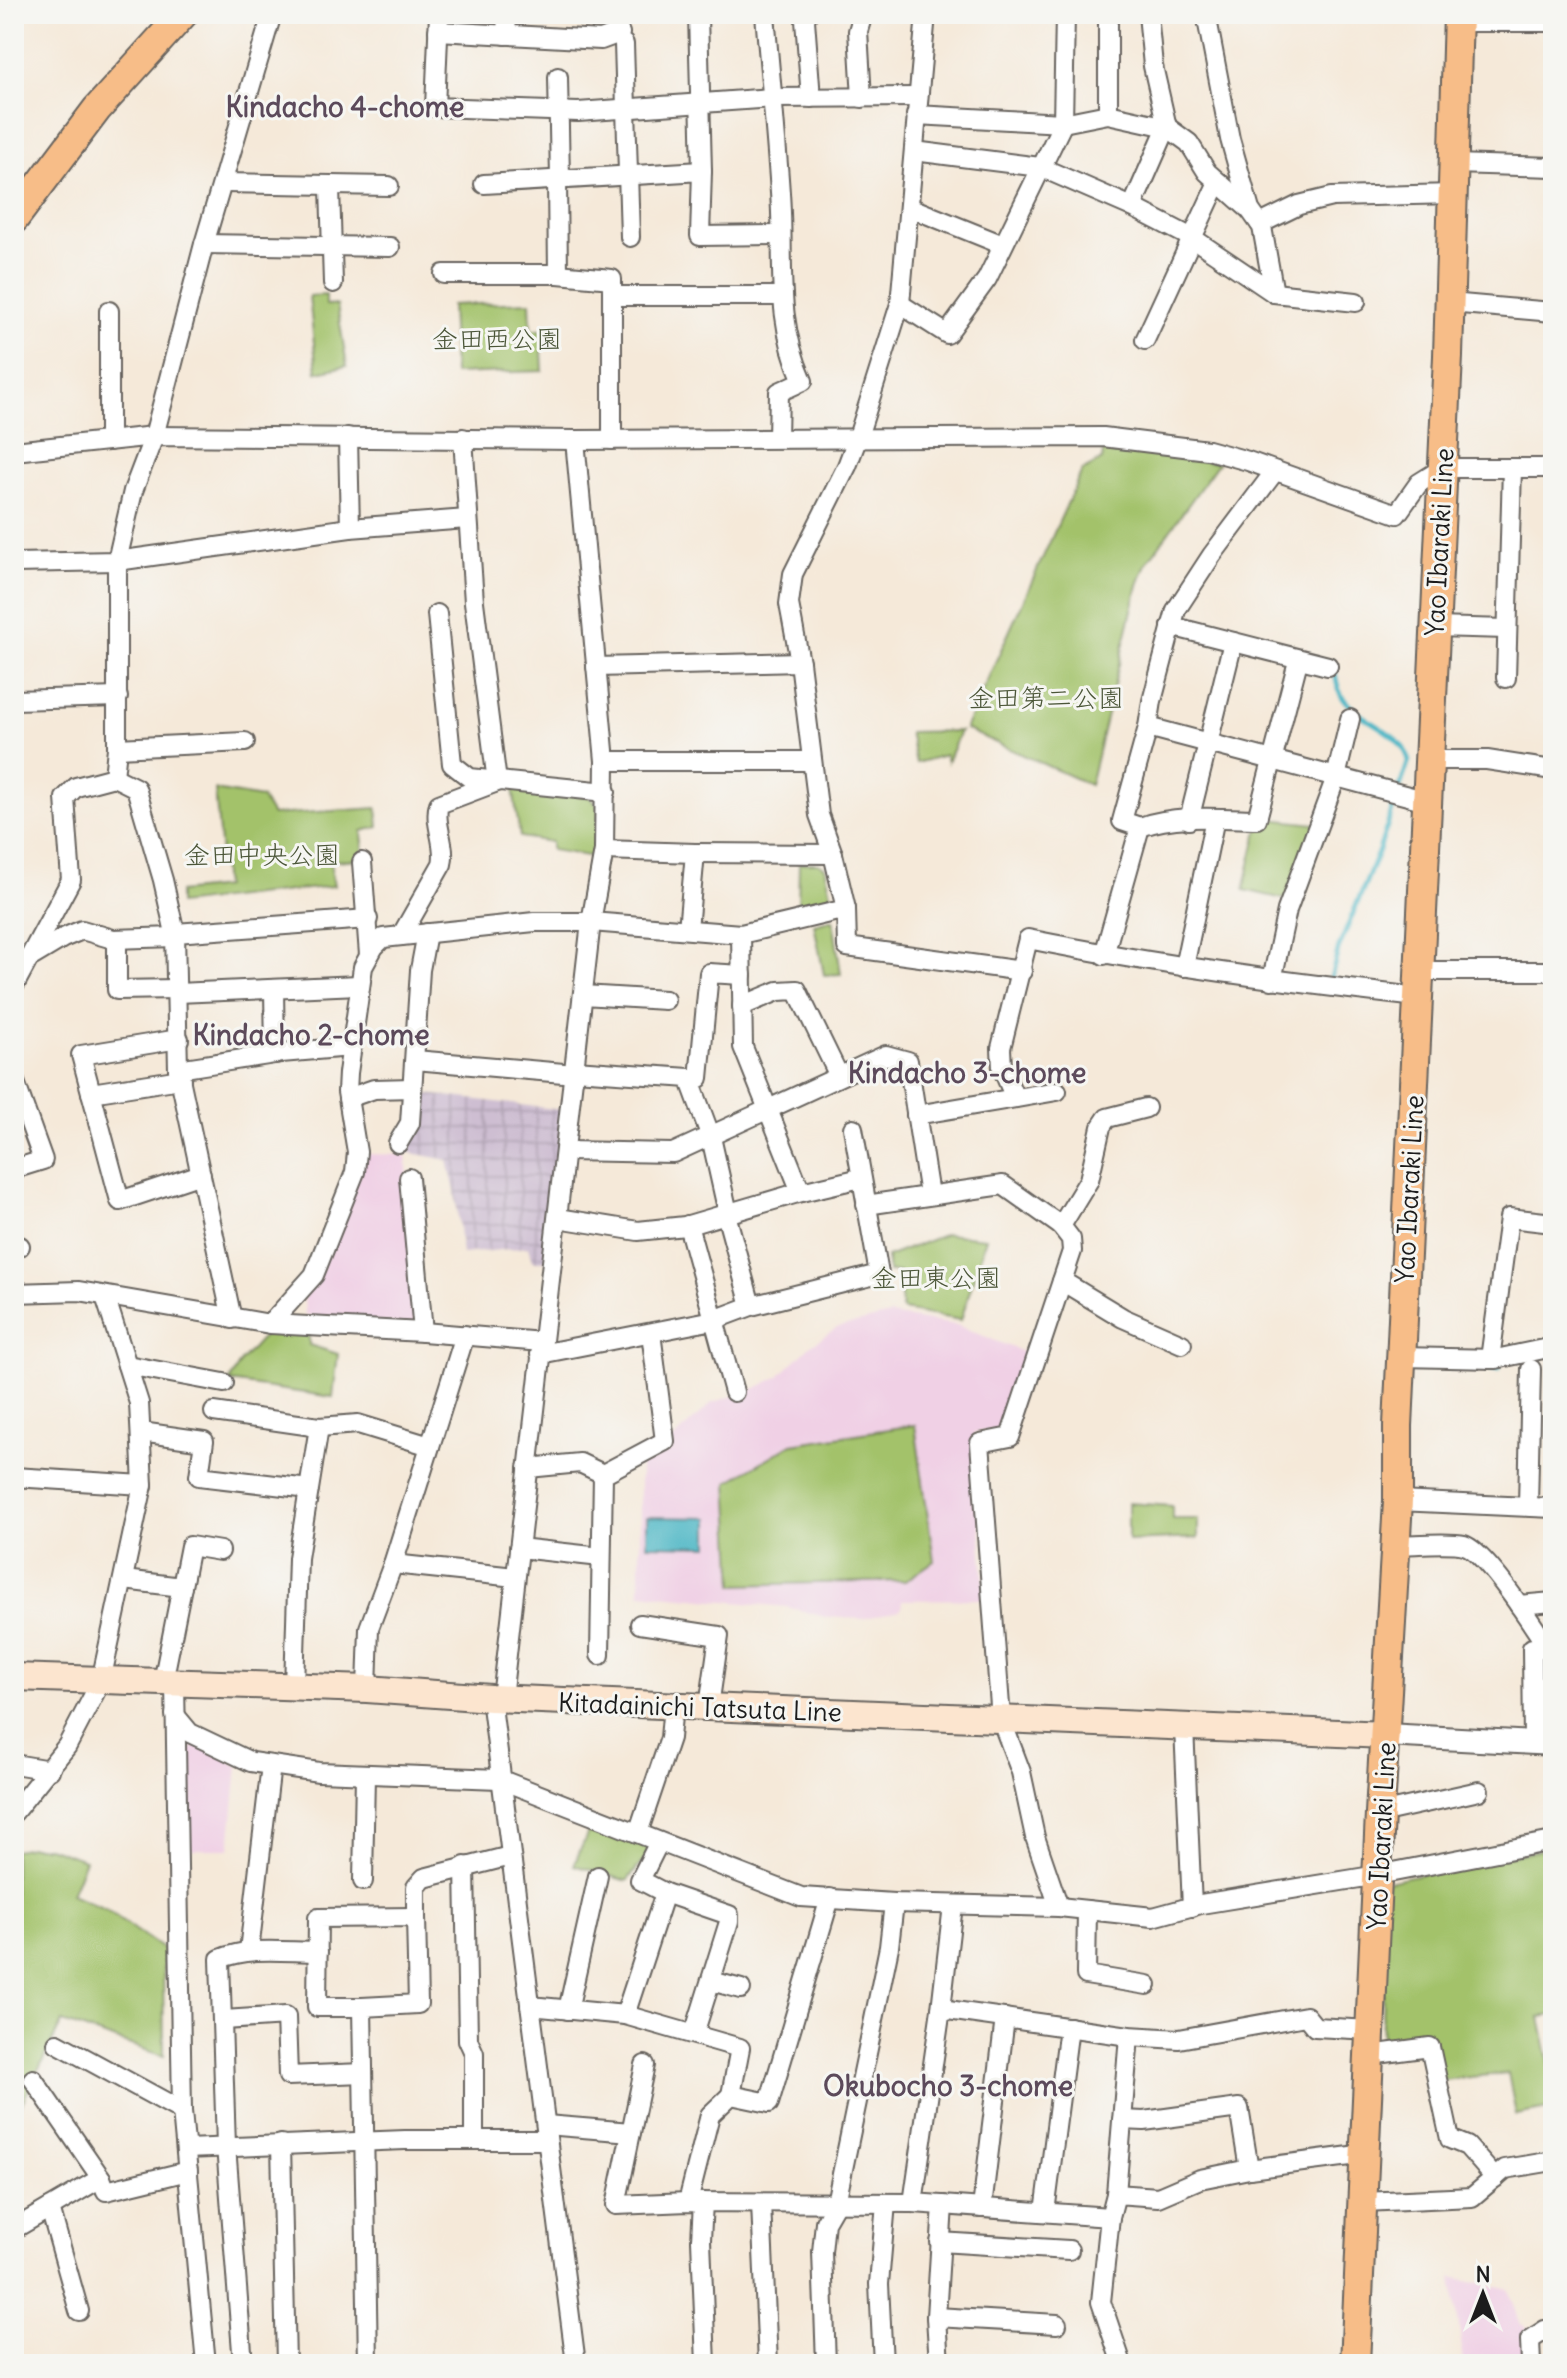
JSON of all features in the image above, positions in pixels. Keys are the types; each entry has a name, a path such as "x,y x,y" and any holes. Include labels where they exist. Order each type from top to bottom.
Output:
{"main road":[{"path":"14,219 97,109 183,14"},
{"name":"Yao Ibaraki Line","path":"1355,2364 1380,1813 1398,1501 1401,1357 1450,303 1458,18"},
{"name":"Kitadainichi Tatsuta Line","path":"14,1677 367,1689 496,1698 1386,1735"}],"street":[{"path":"114,777 118,697 117,561 133,491 154,436 204,244 272,14"},
{"path":"506,35 507,14"},
{"path":"698,14 702,171 700,236 781,235"},
{"path":"765,14 784,322 790,349 803,381 779,392 778,438"},
{"path":"807,14 811,98"},
{"path":"862,98 858,31 863,14"},
{"path":"926,14 900,304 858,437 847,466 793,574 789,604 800,662 819,815 833,854 846,909 847,947 1022,971"},
{"path":"900,304 947,334 987,279 1063,123 1065,14"},
{"path":"1108,14 1108,114"},
{"path":"1132,207 1167,127 1153,66 1148,14"},
{"path":"1206,14 1230,139 1255,217 1274,293"},
{"path":"1458,18 1553,22"},
{"path":"630,237 627,108 622,39 506,35 438,22 435,107 558,112 627,108 701,102 772,98 862,98 1063,123 1108,114 1167,127 1189,143 1207,172 1255,217"},
{"path":"558,77 558,274"},
{"path":"914,151 1040,167 1132,207 1194,239 1274,293 1356,302"},
{"path":"1454,164 1553,167"},
{"path":"484,184 702,171"},
{"path":"1145,340 1218,182"},
{"path":"224,183 389,186"},
{"path":"330,187 333,283"},
{"path":"1255,217 1332,197 1454,194"},
{"path":"909,207 1003,245"},
{"path":"204,244 390,247"},
{"path":"444,274 558,274 612,279 612,440"},
{"path":"612,296 783,296"},
{"path":"1450,303 1553,312"},
{"path":"109,311 109,441"},
{"path":"14,451 154,436 575,440 1103,437 1208,450 1397,514 1419,483 1443,468 1553,468"},
{"path":"348,437 350,528"},
{"path":"463,438 474,602 497,782"},
{"path":"575,440 605,761 604,850 591,922 519,1548 496,1698 499,1779 576,2364"},
{"path":"1506,678 1512,468"},
{"path":"1275,471 1212,555 1176,610 1122,821 1140,827 1152,823 1215,818 1257,819 1298,661"},
{"path":"14,563 117,561 350,528 467,519"},
{"path":"437,614 452,764 470,778 606,792"},
{"path":"1171,626 1298,661 1328,666"},
{"path":"1435,627 1507,629"},
{"path":"1189,820 1233,642"},
{"path":"596,667 800,662"},
{"path":"14,700 118,697"},
{"path":"1272,980 1287,910 1336,777 1350,719"},
{"path":"1148,727 1427,801"},
{"path":"117,748 245,742"},
{"path":"1429,760 1487,760 1553,770"},
{"path":"605,761 811,761"},
{"path":"14,986 71,880 65,798 76,787 114,777 136,788 163,880 175,935 180,1074 232,1319"},
{"path":"401,936 442,864 445,853 437,812 439,804 497,782"},
{"path":"1184,967 1215,818"},
{"path":"1104,955 1140,827"},
{"path":"604,850 833,854"},
{"path":"688,929 695,853"},
{"path":"270,1324 314,1275 355,1172 357,1152 348,1098 351,1047 359,985 369,955 362,862"},
{"path":"369,955 383,938 513,923 591,922 741,934 846,909"},
{"path":"31,958 82,930 117,939 368,919"},
{"path":"398,1143 410,1123 420,970 427,933"},
{"path":"741,934 743,1047 801,1192"},
{"path":"117,939 117,990 359,985"},
{"path":"1015,1098 1002,1068 1001,1048 1028,939 1104,955 1272,980 1419,984 1553,971"},
{"path":"415,1060 699,1078 709,973 742,975"},
{"path":"274,989 275,1054"},
{"path":"742,1006 778,991 797,990 839,1076"},
{"path":"583,995 665,1000"},
{"path":"179,1039 81,1055 120,1201 201,1174"},
{"path":"91,1093 275,1054 351,1047"},
{"path":"566,1151 673,1153 886,1055 908,1061 929,1195"},
{"path":"689,1078 711,1137 751,1306"},
{"path":"14,1079 43,1160 14,1169"},
{"path":"348,1098 374,1089 412,1088"},
{"path":"916,1115 1057,1091"},
{"path":"1061,1226 1089,1180 1101,1127 1107,1118 1146,1108"},
{"path":"14,1293 79,1291 270,1324 465,1335 541,1348 651,1333 714,1320 751,1306 879,1274 853,1128"},
{"path":"409,1178 423,1332"},
{"path":"558,1218 638,1231 688,1225 861,1178"},
{"path":"866,1205 1003,1185 1061,1226 1071,1239 1072,1251 1010,1437 980,1443 1001,1719 1021,1772 1035,1837 1059,1907"},
{"path":"1490,1359 1509,1218 1553,1223"},
{"path":"688,1225 734,1392"},
{"path":"1062,1281 1123,1318 1182,1344"},
{"path":"14,1812 50,1770 72,1738 101,1681 143,1485 139,1403 105,1296"},
{"path":"603,1474 665,1441 651,1333"},
{"path":"367,1689 369,1628 393,1564 465,1335"},
{"path":"1401,1357 1490,1359 1553,1347"},
{"path":"127,1365 224,1383"},
{"path":"1528,1506 1531,1369"},
{"path":"214,1412 319,1427 358,1424 430,1446"},
{"path":"294,1687 298,1558 319,1427"},
{"path":"141,1432 204,1441 199,1476 309,1489"},
{"path":"528,1468 580,1463 603,1474"},
{"path":"600,1655 603,1474"},
{"path":"14,1477 143,1485"},
{"path":"1398,1501 1553,1508"},
{"path":"1395,1545 1464,1545 1476,1552 1519,1605 1550,1652"},
{"path":"206,2364 182,2111 175,1715 169,1682 190,1546 220,1551"},
{"path":"519,1548 601,1557"},
{"path":"393,1564 515,1577"},
{"path":"124,1580 182,1587"},
{"path":"1519,1605 1553,1602"},
{"path":"640,1624 719,1636 709,1707"},
{"path":"1386,1735 1543,1743 1532,1648 1550,1652"},
{"path":"638,1833 670,1738 673,1705"},
{"path":"175,1715 190,1733 251,1762 319,1772 499,1779 801,1897 1059,1907 1153,1917 1192,1907 1553,1841"},
{"path":"1184,1727 1192,1907"},
{"path":"14,1764 50,1770"},
{"path":"249,1951 271,1765"},
{"path":"363,1881 365,1774"},
{"path":"1380,1813 1479,1791"},
{"path":"659,1842 640,1880 665,1893 729,1915 694,2034"},
{"path":"416,1917 318,1918 317,2007 418,2004 416,1887 424,1878 510,1856"},
{"path":"465,1866 468,2040 474,2053 474,2140"},
{"path":"568,2010 598,1876"},
{"path":"625,2015 665,1893"},
{"path":"731,2095 769,2103 830,1898"},
{"path":"826,2364 822,2252 825,2222 836,2203 889,1947 894,1903"},
{"path":"913,2203 953,1905"},
{"path":"1087,1910 1086,1975 1147,1985"},
{"path":"243,2364 226,2146 220,1959 249,1951 318,1952"},
{"path":"711,1981 741,1989"},
{"path":"530,2006 625,2015 740,2048 731,2095 710,2115 695,2202 706,2364"},
{"path":"362,2007 368,2364"},
{"path":"941,2009 1129,2036 1179,2039 1306,2016 1315,2027 1371,2042 1430,2047 1450,2139 1467,2146 1495,2178"},
{"path":"224,2020 286,2016 288,2076 363,2073"},
{"path":"982,2208 1005,2018"},
{"path":"1045,2212 1069,2027"},
{"path":"1122,2364 1101,2302 1110,2217 1116,2194 1129,2036"},
{"path":"57,2043 182,2111"},
{"path":"645,2065 616,2205 695,2202 913,2203 1110,2217"},
{"path":"33,2079 101,2178 106,2191 188,2171"},
{"path":"1122,2120 1144,2121 1239,2108 1249,2169"},
{"path":"186,2149 631,2132"},
{"path":"281,2144 286,2364"},
{"path":"1116,2194 1158,2197 1200,2179 1249,2169 1366,2154"},
{"path":"1364,2202 1472,2197 1505,2169 1553,2161"},
{"path":"14,2229 101,2178"},
{"path":"761,2203 768,2364"},
{"path":"883,2364 879,2284 886,2203"},
{"path":"939,2364 936,2317 943,2205"},
{"path":"50,2208 79,2311"},
{"path":"940,2242 1069,2250"},
{"path":"936,2317 1057,2324"},
{"path":"1531,2364 1530,2340 1545,2330 1553,2329"}],"shaded area":[{"path":"419,1093 563,1110 547,1261 532,1261 528,1247 462,1254 448,1160 407,1152"},
{"path":"365,1154 406,1155 419,1315 413,1325 305,1315 304,1297"},
{"path":"889,1315 957,1325 1030,1355 1003,1430 974,1432 985,1599 902,1600 901,1610 862,1619 825,1617 787,1607 640,1593 640,1466 661,1451 712,1403 778,1377 811,1345 837,1328"},
{"path":"197,1741 238,1766 230,1849 185,1849 183,1761"},
{"path":"1452,2277 1510,2290 1519,2322 1526,2328 1526,2364 1464,2364"}],"green space":[{"path":"326,295 326,305 337,305 347,366 317,372 309,296"},
{"name":"金田西公園","path":"530,302 531,330 541,330 543,371 454,374 451,305"},
{"name":"金田第二公園","path":"1104,446 1218,463 1146,564 1138,585 1090,785 965,729 1082,471 1102,460"},
{"path":"960,731 947,762 945,755 916,763 909,732"},
{"path":"513,788 589,797 599,806 594,857 551,850 551,842 520,837"},
{"name":"金田中央公園","path":"215,790 261,798 272,815 377,808 379,827 362,831 364,859 330,861 334,886 179,904 179,892 224,887"},
{"path":"1261,818 1316,824 1288,900 1244,890"},
{"path":"799,863 818,863 825,867 832,898 827,903 803,909 798,907"},
{"path":"833,919 841,974 824,975 814,924"},
{"name":"金田東公園","path":"946,1234 986,1238 961,1320 902,1310 899,1272 889,1272 887,1257"},
{"path":"268,1331 309,1335 309,1345 338,1354 333,1397 229,1382 241,1361"},
{"path":"915,1425 934,1561 905,1581 734,1585 728,1482 792,1444"},
{"path":"1128,1503 1172,1506 1172,1519 1198,1519 1198,1538 1128,1541"},
{"path":"593,1820 653,1849 627,1881 574,1865"},
{"path":"48,1847 85,1860 71,1894 105,1909 163,1949 164,2056 62,2022 14,2119 14,1850"},
{"path":"1553,1847 1553,2015 1540,2017 1553,2080 1553,2108 1516,2115 1508,2073 1443,2080 1435,2043 1381,2048 1387,1881"}],"water":[{"path":"647,1517 709,1518 709,1546 647,1545"}],"waterway":[{"path":"1330,982 1338,950 1379,850 1409,760 1398,741 1343,698 1334,667"},
{"path":"1448,1367 1499,1369"}],"district":[{"name":"Kindacho 4-chome","path":"345,107"},
{"name":"Kindacho 2-chome","path":"311,1035"},
{"name":"Kindacho 3-chome","path":"967,1073"},
{"name":"Okubocho 3-chome","path":"948,2086"}]}
